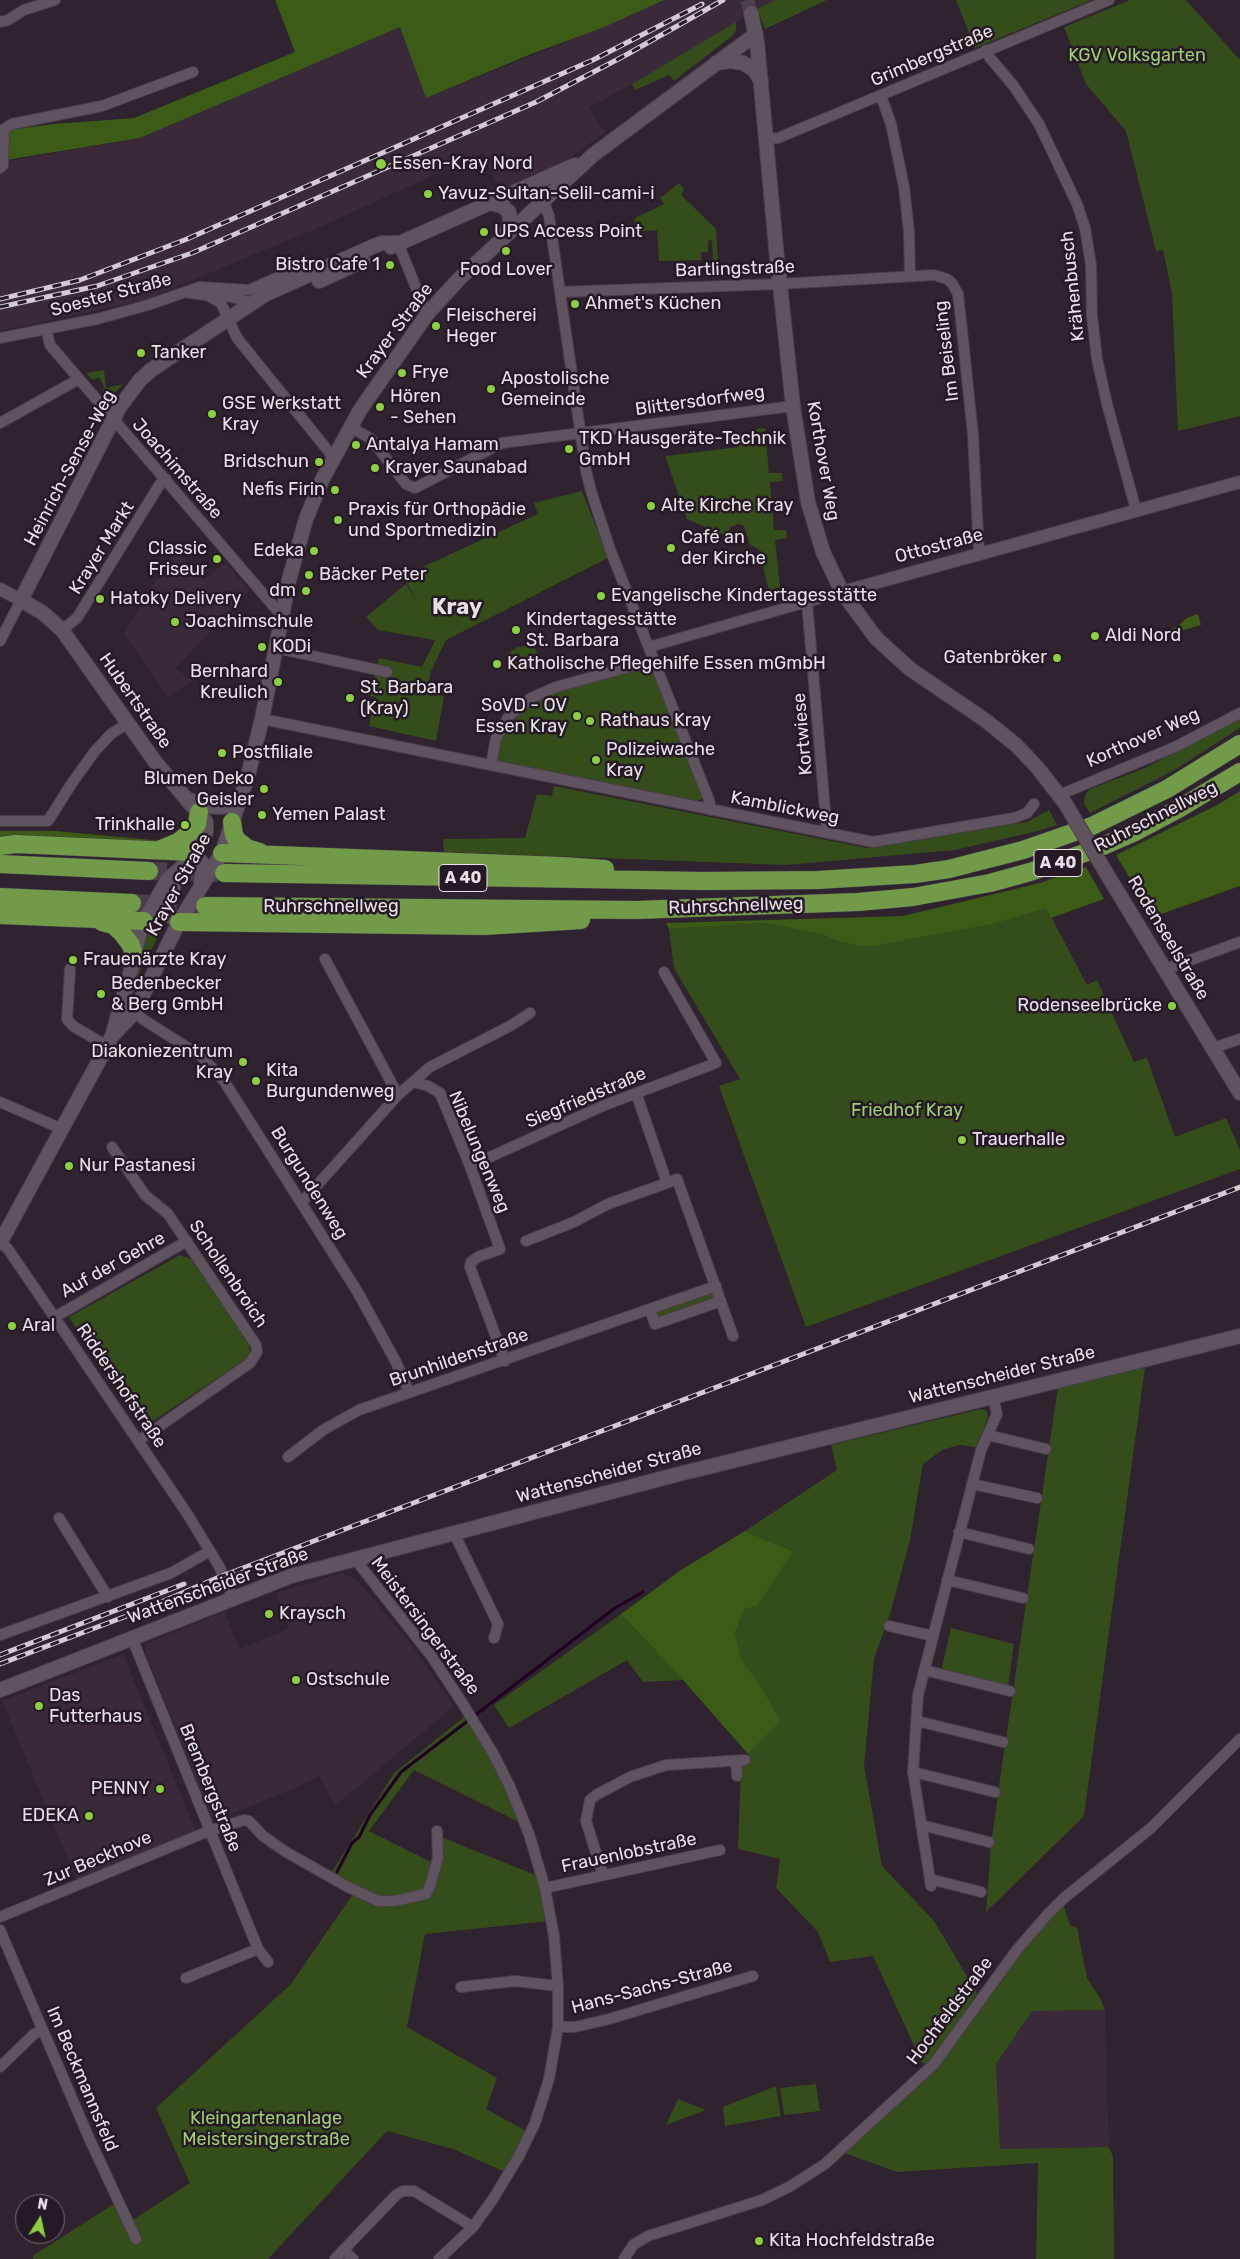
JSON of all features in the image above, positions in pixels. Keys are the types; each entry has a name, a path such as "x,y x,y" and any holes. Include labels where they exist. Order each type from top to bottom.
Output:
{"highway":[{"name":"Ruhrschnellweg","path":"224,873 702,881 882,877 948,869 1060,838 1121,813 1167,789 1240,744"},
{"name":"Ruhrschnellweg","path":"205,906 636,910 858,902 913,897 990,883 1056,863 1132,833 1180,808 1240,772"},
{"path":"153,851 184,838 196,826 198,812"},
{"path":"232,822 234,835 243,846 251,850 277,856"},
{"path":"0,846 16,844 192,852"},
{"path":"222,853 562,866 634,872 702,881"},
{"path":"0,864 149,871"},
{"path":"0,897 132,903"},
{"path":"179,922 484,926 583,920 636,910"},
{"path":"0,915 144,921"},
{"path":"94,920 111,924 119,930 131,945 134,955"}],"main road":[{"name":"Korthover Weg","path":"751,13 756,34 779,284 793,406 808,502 823,552 842,592 865,625 890,653 1006,736 1037,767 1062,799"},
{"name":"Krayer Straße","path":"110,1041 134,1013 179,922 222,853 262,719 293,562 306,519 350,427 371,394 428,313 460,278 545,195 593,155 756,34"},
{"path":"715,63 731,61 744,63 754,70 761,82"},
{"name":"Heinrich-Sense-Weg","path":"252,303 268,304 593,155"},
{"name":"Heinrich-Sense-Weg","path":"490,203 545,195"},
{"path":"490,203 502,206 509,212 510,225 506,234"},
{"name":"Heinrich-Sense-Weg","path":"21,600 122,404 150,370 266,294 378,245 398,243"},
{"name":"Hubertstraße","path":"21,600 43,613 62,630 156,763 206,822 206,832 192,852"},
{"path":"184,795 201,805 214,807 231,805 240,797"},
{"name":"Rodenseelstraße","path":"1062,799 1240,1093"},
{"name":"Krayer Straße","path":"0,1243 110,1041 144,921 163,886 181,868 192,852"},
{"path":"192,852 222,853"},
{"path":"192,852 203,864 201,884"},
{"path":"179,922 169,915 166,905 181,868"},
{"path":"144,921 179,922"},
{"name":"Wattenscheider Straße","path":"0,1690 291,1576 679,1474 1240,1336"}],"street":[{"path":"0,22 8,20 23,5 55,0"},
{"name":"Grimbergstraße","path":"767,139 778,138 1109,0"},
{"name":"Krähenbusch","path":"986,50 990,58 1013,85 1039,124 1078,204 1085,228 1091,265 1092,316 1097,359 1107,404 1136,510"},
{"path":"0,168 3,165 4,129 12,124 102,106 193,72"},
{"path":"881,96 893,131 904,187 909,232 910,276"},
{"path":"545,195 586,471 599,516 709,800 711,810"},
{"path":"398,243 428,313"},
{"name":"Heinrich-Sense-Weg","path":"240,289 249,290 292,271 319,270"},
{"name":"Bartlingstraße","path":"560,292 779,284 910,276"},
{"name":"Im Beiseling","path":"910,276 942,277 952,284 958,294 973,435 979,553"},
{"name":"Soester Straße","path":"46,329 113,315 200,287 240,289"},
{"name":"Soester Straße","path":"185,292 216,292 252,303"},
{"name":"Soester Straße","path":"185,292 216,298 224,307 237,338 334,458"},
{"path":"0,338 46,329"},
{"name":"Joachimstraße","path":"46,329 50,345 282,616"},
{"path":"0,423 78,379"},
{"name":"Blittersdorfweg","path":"350,427 371,439 406,484 415,488 502,443 793,406"},
{"name":"Krayer Markt","path":"62,630 77,618 160,484 166,479"},
{"name":"Ottostraße","path":"649,647 979,553 1240,482"},
{"name":"Hubertstraße","path":"0,588 21,600"},
{"name":"Heinrich-Sense-Weg","path":"0,641 21,600"},
{"name":"Kortwiese","path":"807,602 827,833"},
{"path":"276,648 387,672"},
{"path":"491,765 496,738 509,716 531,698 556,687 654,660"},
{"name":"Korthover Weg","path":"1062,799 1175,747 1240,713"},
{"name":"Kamblickweg","path":"262,719 873,842 1014,818 1027,813 1034,804"},
{"path":"0,821 48,821 72,783 96,752 111,734 127,724"},
{"path":"1166,969 1240,942"},
{"path":"325,959 398,1095"},
{"path":"70,969 67,1010 69,1023 110,1041"},
{"name":"Siegfriedstraße","path":"470,1166 605,1105 716,1063 664,972"},
{"name":"Burgundenweg","path":"122,1002 134,1013 201,1056 220,1075 365,1304 396,1362 409,1392"},
{"path":"302,1202 398,1095 430,1067 530,1014"},
{"path":"1213,1048 1240,1038"},
{"name":"Nibelungenweg","path":"413,1082 428,1086 440,1094 470,1166 500,1249 472,1262 470,1267 505,1361"},
{"path":"636,1093 667,1183"},
{"path":"0,1102 62,1129"},
{"name":"Schollenbroich","path":"112,1147 145,1196 168,1214 256,1345 257,1352 250,1363 138,1441"},
{"path":"526,1241 574,1222 608,1204 677,1180 733,1336"},
{"name":"Auf der Gehre","path":"55,1317 187,1241"},
{"name":"Riddershofstraße","path":"0,1243 8,1249 138,1441 210,1551 233,1598"},
{"name":"Brunhildenstraße","path":"288,1457 323,1430 359,1410 505,1361 716,1286"},
{"path":"650,1310 655,1324 721,1301"},
{"path":"981,1892 930,1882 913,1772 918,1695 946,1580 981,1450 998,1414 993,1397"},
{"path":"988,1434 1046,1449"},
{"path":"972,1484 1037,1498"},
{"path":"59,1518 108,1597"},
{"path":"959,1532 1029,1549"},
{"path":"454,1533 498,1624 494,1638"},
{"path":"0,1636 171,1574 210,1551"},
{"name":"Meistersingerstraße","path":"355,1559 421,1642 484,1737 510,1787 529,1834 544,1888 554,1936 558,1986 558,2027 549,2079 535,2123 501,2188 473,2228 440,2259"},
{"path":"946,1580 1023,1598"},
{"path":"889,1626 933,1636"},
{"name":"Brembergstraße","path":"132,1638 258,1949 268,1962"},
{"path":"924,1670 1010,1691"},
{"path":"917,1721 1003,1742"},
{"name":"Hochfeldstraße","path":"624,2259 633,2245 648,2236 762,2200 789,2188 825,2164 934,2064 1010,1958 1048,1914 1064,1898 1151,1828 1240,1738"},
{"path":"603,1875 586,1821 590,1800 596,1795 630,1777 666,1765 740,1760 737,1776"},
{"path":"913,1772 995,1792"},
{"name":"Zur Beckhove","path":"0,1917 209,1831 238,1821 249,1821 263,1836 348,1887 378,1901 394,1901 426,1894 438,1858 437,1831"},
{"path":"922,1825 989,1842"},
{"name":"Frauenlobstraße","path":"544,1888 720,1850"},
{"name":"Im Beckmannsfeld","path":"0,1930 117,2202 136,2239"},
{"path":"186,1978 258,1949"},
{"name":"Hans-Sachs-Straße","path":"558,2027 575,2027 609,2019 753,1976"},
{"path":"461,1987 515,1981 558,1986"},
{"path":"0,2067 34,2034 42,2030"},
{"path":"335,2259 396,2195 408,2190 414,2191 473,2228"},
{"path":"343,2250 353,2259"}],"shaded area":[{"path":"663,0 775,0 589,108 605,132 569,159 500,190 483,153 322,226 145,300 0,331 0,172 9,161 140,138 400,26 426,98 601,28"},
{"name":"Joachimschule","path":"174,550 204,580 225,562 249,590 176,668 192,681 168,697 124,634"},
{"name":"Ostschule","path":"342,1573 356,1579 410,1643 454,1706 335,1806 319,1776 291,1790 213,1821 146,1654 145,1644 225,1612 239,1649 289,1629 276,1593"},
{"path":"123,1654 197,1834 78,1883 2,1701"},
{"path":"1105,2010 1109,2147 1000,2150 996,2064 1032,2011"}],"green space":[{"path":"275,0 664,0 602,28 531,54 426,98 400,27 140,138 0,161 0,131 54,124 134,118 295,52"},
{"path":"775,0 827,0 765,29 757,9"},
{"path":"956,0 1092,0 975,48"},
{"name":"KGV Volksgarten","path":"1130,0 1186,0 1240,60 1240,416 1178,431 1172,294 1163,250 1156,251 1126,131 1086,84 1064,27"},
{"path":"736,22 736,30 732,36 674,81 669,75 635,90 632,84"},
{"path":"679,183 684,190 681,195 716,229 718,261 713,261 712,240 708,241 708,252 701,252 701,260 659,261 657,230 634,232 635,218 664,204 660,198"},
{"path":"104,370 106,388 123,384 110,398 103,392 104,386 99,377 93,380 86,373"},
{"path":"765,428 769,473 782,473 783,481 770,482 774,530 786,530 787,538 775,540 780,587 769,591 759,549 750,545 744,526 739,524 730,527 728,535 724,535 687,519 665,456 739,447 738,444 750,443 749,436 757,435 756,429"},
{"path":"582,491 608,558 446,640 431,671 428,687 444,697 436,741 369,726 372,709 376,708 378,704 376,697 370,696 379,658 422,667 436,639 378,630 366,617 406,584 419,605 404,578 425,566 538,514 534,503"},
{"path":"1198,614 1201,625 1167,635 1166,631 1178,626 1187,618"},
{"path":"533,645 541,660 519,673 505,655 518,647"},
{"path":"653,664 703,792 702,799 696,801 495,762 499,740 511,718 544,693"},
{"path":"1240,719 1240,728 1173,771 1090,813 1084,804 1085,795 1090,789 1145,768"},
{"path":"554,786 867,848 1027,822 1049,810 1057,825 955,850 786,865 444,852 443,839 525,838 537,794 552,796"},
{"path":"1240,791 1240,886 1153,917 1116,855 1217,805"},
{"path":"0,831 55,831 163,841 163,843 0,841"},
{"path":"1086,867 1104,899 1051,918 1046,908 992,924 872,946 860,946 837,941 824,935 766,923 669,929 666,923 903,916 1040,883"},
{"name":"Friedhof Kray","path":"1046,907 1087,985 1097,980 1134,1062 1147,1058 1175,1137 1226,1118 1240,1150 1240,1169 806,1327 719,1086 740,1079 674,968 669,929 766,923 824,935 837,941 860,946"},
{"path":"163,928 140,970 139,983 133,991 146,929"},
{"path":"180,1255 191,1259 249,1344 250,1353 246,1359 144,1427 141,1426 69,1317"},
{"path":"715,1288 720,1301 656,1322 651,1310"},
{"path":"1145,1367 1084,1816 986,1912 991,1845 1000,1779 1058,1387"},
{"path":"981,1409 987,1411 988,1418 976,1447 959,1445 942,1450 923,1464 910,1540 890,1614 874,1659 864,1766 882,1866 934,1921 977,1993 933,2064 922,2063 873,1956 830,1962 818,1932 776,1888 780,1859 738,1849 741,1767 748,1754 781,1721 762,1688 742,1660 735,1633 744,1608 793,1551 745,1531 837,1470 831,1445"},
{"path":"745,1531 793,1551 757,1606 744,1609 735,1633 742,1660 762,1688 781,1721 748,1754 683,1680 621,1614 681,1570"},
{"path":"621,1614 683,1680 643,1682 627,1660 509,1728 494,1705"},
{"path":"951,1628 1014,1644 1008,1687 941,1671"},
{"name":"Kleingartenanlage Meistersingerstraße","path":"468,1714 525,1825 414,1770 369,1831 437,1865 441,1837 538,1876 549,1921 425,1934 407,2027 497,2078 486,2109 528,2132 507,2173 453,2149 387,2131 268,2259 33,2259 34,2255 51,2244 65,2244 65,2235 117,2202 128,2223 190,2183 156,2108 291,1984 355,1891 330,1875 394,1773"},
{"path":"1063,1904 1070,1925 1077,1928 1087,1978 1100,1998 1105,2010 1032,2011 996,2064 1000,2149 1109,2147 1113,2157 1114,2259 1036,2259 1038,2163 897,2172 842,2152 960,2034 1028,1943"},
{"path":"816,2084 820,2111 784,2115 780,2088"},
{"path":"776,2086 781,2116 725,2126 723,2107"},
{"path":"678,2099 706,2110 666,2125"}],"waterway":[{"path":"337,1872 352,1843 359,1837 370,1815 401,1772 615,1608 643,1592"}],"tunnel":[{"path":"747,0 751,13"},
{"path":"149,871 218,873"},
{"path":"132,903 204,906"}],"railway":[{"path":"0,307 97,286 192,253 536,102 626,55 723,0"},
{"path":"0,299 80,280 187,239 593,60 702,4"},
{"path":"0,1664 145,1609 217,1578 1240,1187"},
{"path":"0,1655 184,1584"}],"place":[{"name":"Essen-Kray Nord","path":"381,164"},
{"name":"Yavuz-Sultan-Selil-cami-i","path":"428,194"},
{"name":"UPS Access Point","path":"484,232"},
{"name":"Food Lover","path":"506,251"},
{"name":"Bistro Cafe 1","path":"390,265"},
{"name":"Ahmet's Küchen","path":"575,304"},
{"name":"Fleischerei Heger","path":"436,326"},
{"name":"Tanker","path":"141,353"},
{"name":"Frye","path":"402,373"},
{"name":"Apostolische Gemeinde","path":"491,389"},
{"name":"Hören - Sehen","path":"380,407"},
{"name":"GSE Werkstatt Kray","path":"212,414"},
{"name":"Antalya Hamam","path":"356,445"},
{"name":"TKD Hausgeräte-Technik GmbH","path":"569,449"},
{"name":"Bridschun","path":"319,462"},
{"name":"Krayer Saunabad","path":"375,468"},
{"name":"Nefis Firin","path":"335,490"},
{"name":"Alte Kirche Kray","path":"651,506"},
{"name":"Praxis für Orthopädie und Sportmedizin","path":"338,520"},
{"name":"Café an der Kirche","path":"671,548"},
{"name":"Edeka","path":"314,551"},
{"name":"Classic Friseur","path":"217,559"},
{"name":"Bäcker Peter","path":"309,575"},
{"name":"dm","path":"306,591"},
{"name":"Evangelische Kindertagesstätte","path":"601,596"},
{"name":"Hatoky Delivery","path":"100,599"},
{"name":"Joachimschule","path":"175,622"},
{"name":"Kindertagesstätte St. Barbara","path":"516,630"},
{"name":"Aldi Nord","path":"1095,636"},
{"name":"KODi","path":"262,647"},
{"name":"Gatenbröker","path":"1057,658"},
{"name":"Katholische Pflegehilfe Essen mGmbH","path":"497,664"},
{"name":"Bernhard Kreulich","path":"278,682"},
{"name":"St. Barbara (Kray)","path":"350,698"},
{"name":"SoVD - OV Essen Kray","path":"577,716"},
{"name":"Rathaus Kray","path":"590,721"},
{"name":"Postfiliale","path":"222,753"},
{"name":"Polizeiwache Kray","path":"596,760"},
{"name":"Blumen Deko Geisler","path":"264,789"},
{"name":"Yemen Palast","path":"262,815"},
{"name":"Trinkhalle","path":"185,825"},
{"name":"Frauenärzte Kray","path":"73,960"},
{"name":"Bedenbecker & Berg GmbH","path":"101,994"},
{"name":"Rodenseelbrücke","path":"1172,1006"},
{"name":"Diakoniezentrum Kray","path":"243,1062"},
{"name":"Kita Burgundenweg","path":"256,1081"},
{"name":"Trauerhalle","path":"962,1140"},
{"name":"Nur Pastanesi","path":"69,1166"},
{"name":"Aral","path":"12,1326"},
{"name":"Kraysch","path":"269,1614"},
{"name":"Ostschule","path":"296,1680"},
{"name":"Das Futterhaus","path":"39,1706"},
{"name":"PENNY","path":"160,1789"},
{"name":"EDEKA","path":"89,1816"},
{"name":"Kita Hochfeldstraße","path":"759,2241"}],"district":[{"name":"Kray","path":"457,608"}]}
